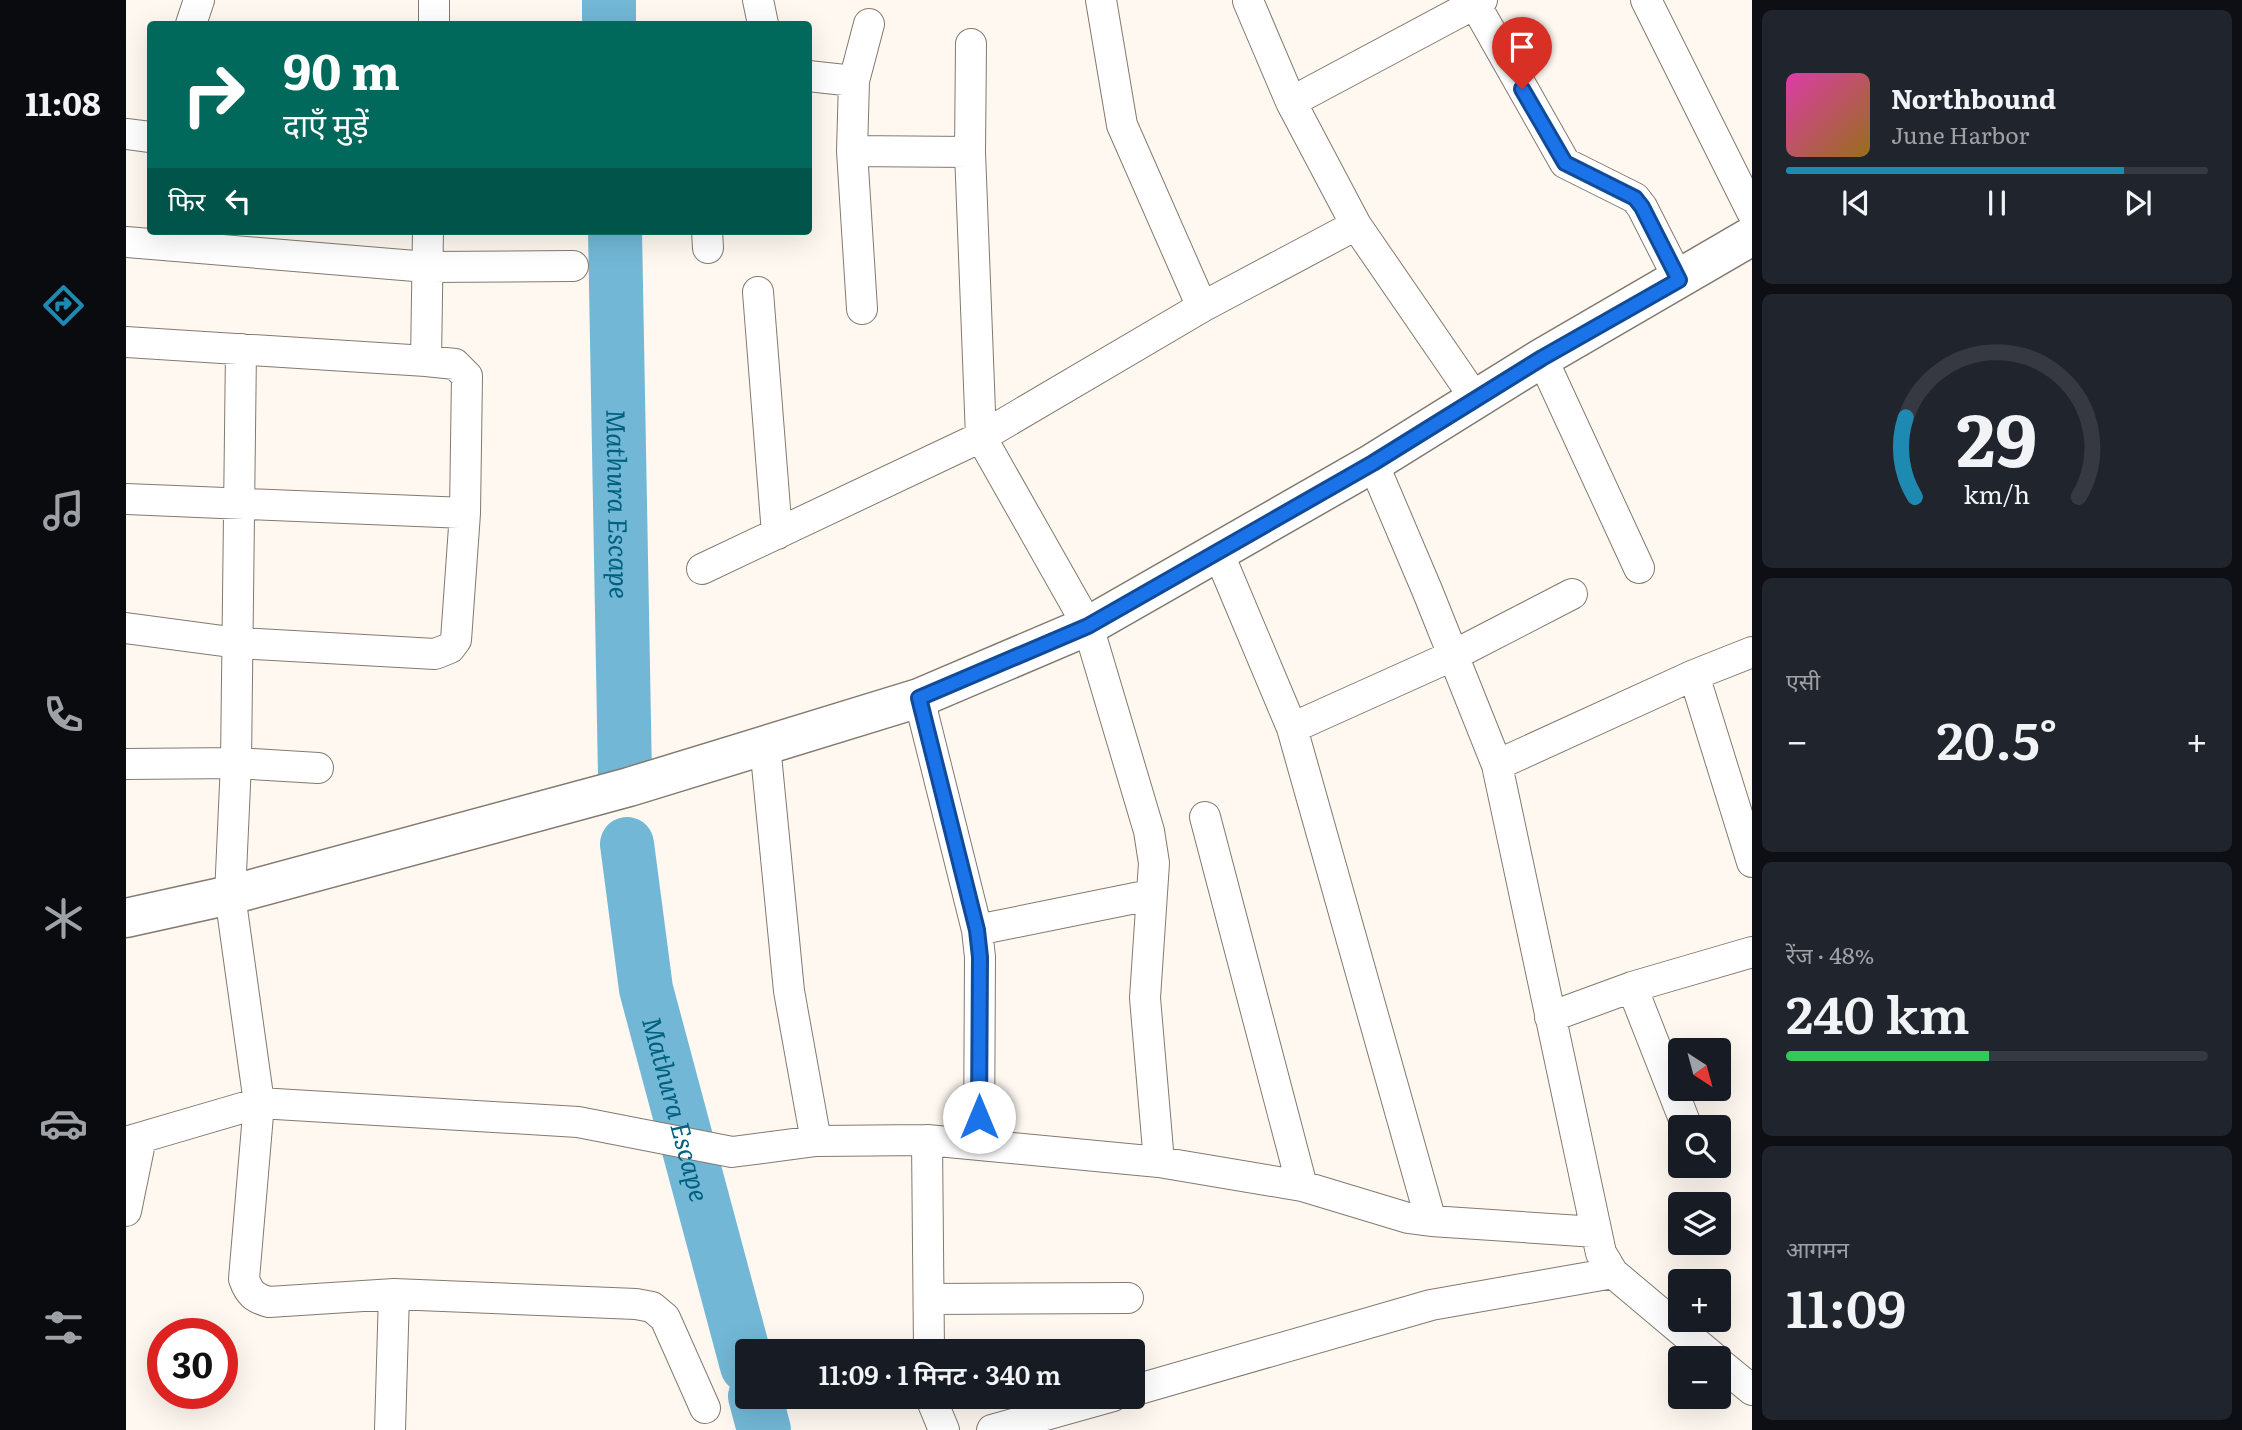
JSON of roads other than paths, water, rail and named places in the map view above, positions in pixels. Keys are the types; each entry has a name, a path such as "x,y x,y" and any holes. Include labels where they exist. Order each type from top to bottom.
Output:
{"street":[{"path":"192,21 199,0"},
{"path":"433,21 434,0"},
{"path":"758,0 762,21"},
{"path":"1101,0 1122,125 1202,307"},
{"path":"1646,0 1752,212"},
{"path":"1248,1 1292,102 1356,225 1477,401"},
{"path":"1292,102 1478,2 1565,163 1635,198 1679,280"},
{"path":"862,309 852,151 854,81 869,24"},
{"path":"971,44 970,152 981,437 1088,626 1149,831 1154,863 1145,998 1159,1162"},
{"path":"812,76 854,81"},
{"path":"126,134 147,137"},
{"path":"852,151 970,152"},
{"path":"702,569 981,437 1202,307 1356,225"},
{"path":"426,361 428,235"},
{"path":"126,918 230,894 629,788 919,698 1088,626 1373,463 1477,401 1542,358 1752,236"},
{"path":"126,242 427,267 573,266"},
{"path":"758,292 777,534"},
{"path":"126,342 426,361 455,364 467,376 466,513 457,640 450,648 435,654 238,643 126,628"},
{"path":"240,349 236,763 230,894 258,1103 244,1279 248,1292 269,1302 394,1294 636,1304 652,1307 665,1318 705,1408"},
{"path":"1542,358 1639,568"},
{"path":"1373,463 1497,765 1601,1253 1613,1273 1700,1346"},
{"path":"126,499 466,513"},
{"path":"1218,552 1292,728 1431,1221"},
{"path":"1292,728 1452,656 1572,594"},
{"path":"1497,765 1694,675 1752,652"},
{"path":"1694,675 1752,862"},
{"path":"919,698 977,930 980,957 979,1144"},
{"path":"765,745 789,991 816,1141"},
{"path":"126,764 236,763 318,768"},
{"path":"1205,817 1302,1186"},
{"path":"977,930 1150,895"},
{"path":"1550,1017 1632,987 1752,953"},
{"path":"1632,987 1682,1115"},
{"path":"126,1210 134,1141 258,1103 578,1122 732,1152 816,1141 928,1140 979,1144 1159,1162 1302,1186 1408,1217 1431,1221 1596,1231"},
{"path":"928,1140 929,1339"},
{"path":"1145,1387 1420,1308 1613,1273"},
{"path":"390,1430 394,1294"},
{"path":"930,1299 1128,1298"},
{"path":"1731,1373 1752,1390"},
{"path":"935,1409 944,1430"},
{"path":"992,1430 1067,1409"}],"waterway":[{"name":"Mathura Escape","path":"609,0 609,21"},
{"name":"Mathura Escape","path":"615,235 625,776"},
{"name":"Mathura Escape","path":"627,844 646,989 740,1339"},
{"name":"Mathura Escape","path":"758,1409 764,1430"}]}
